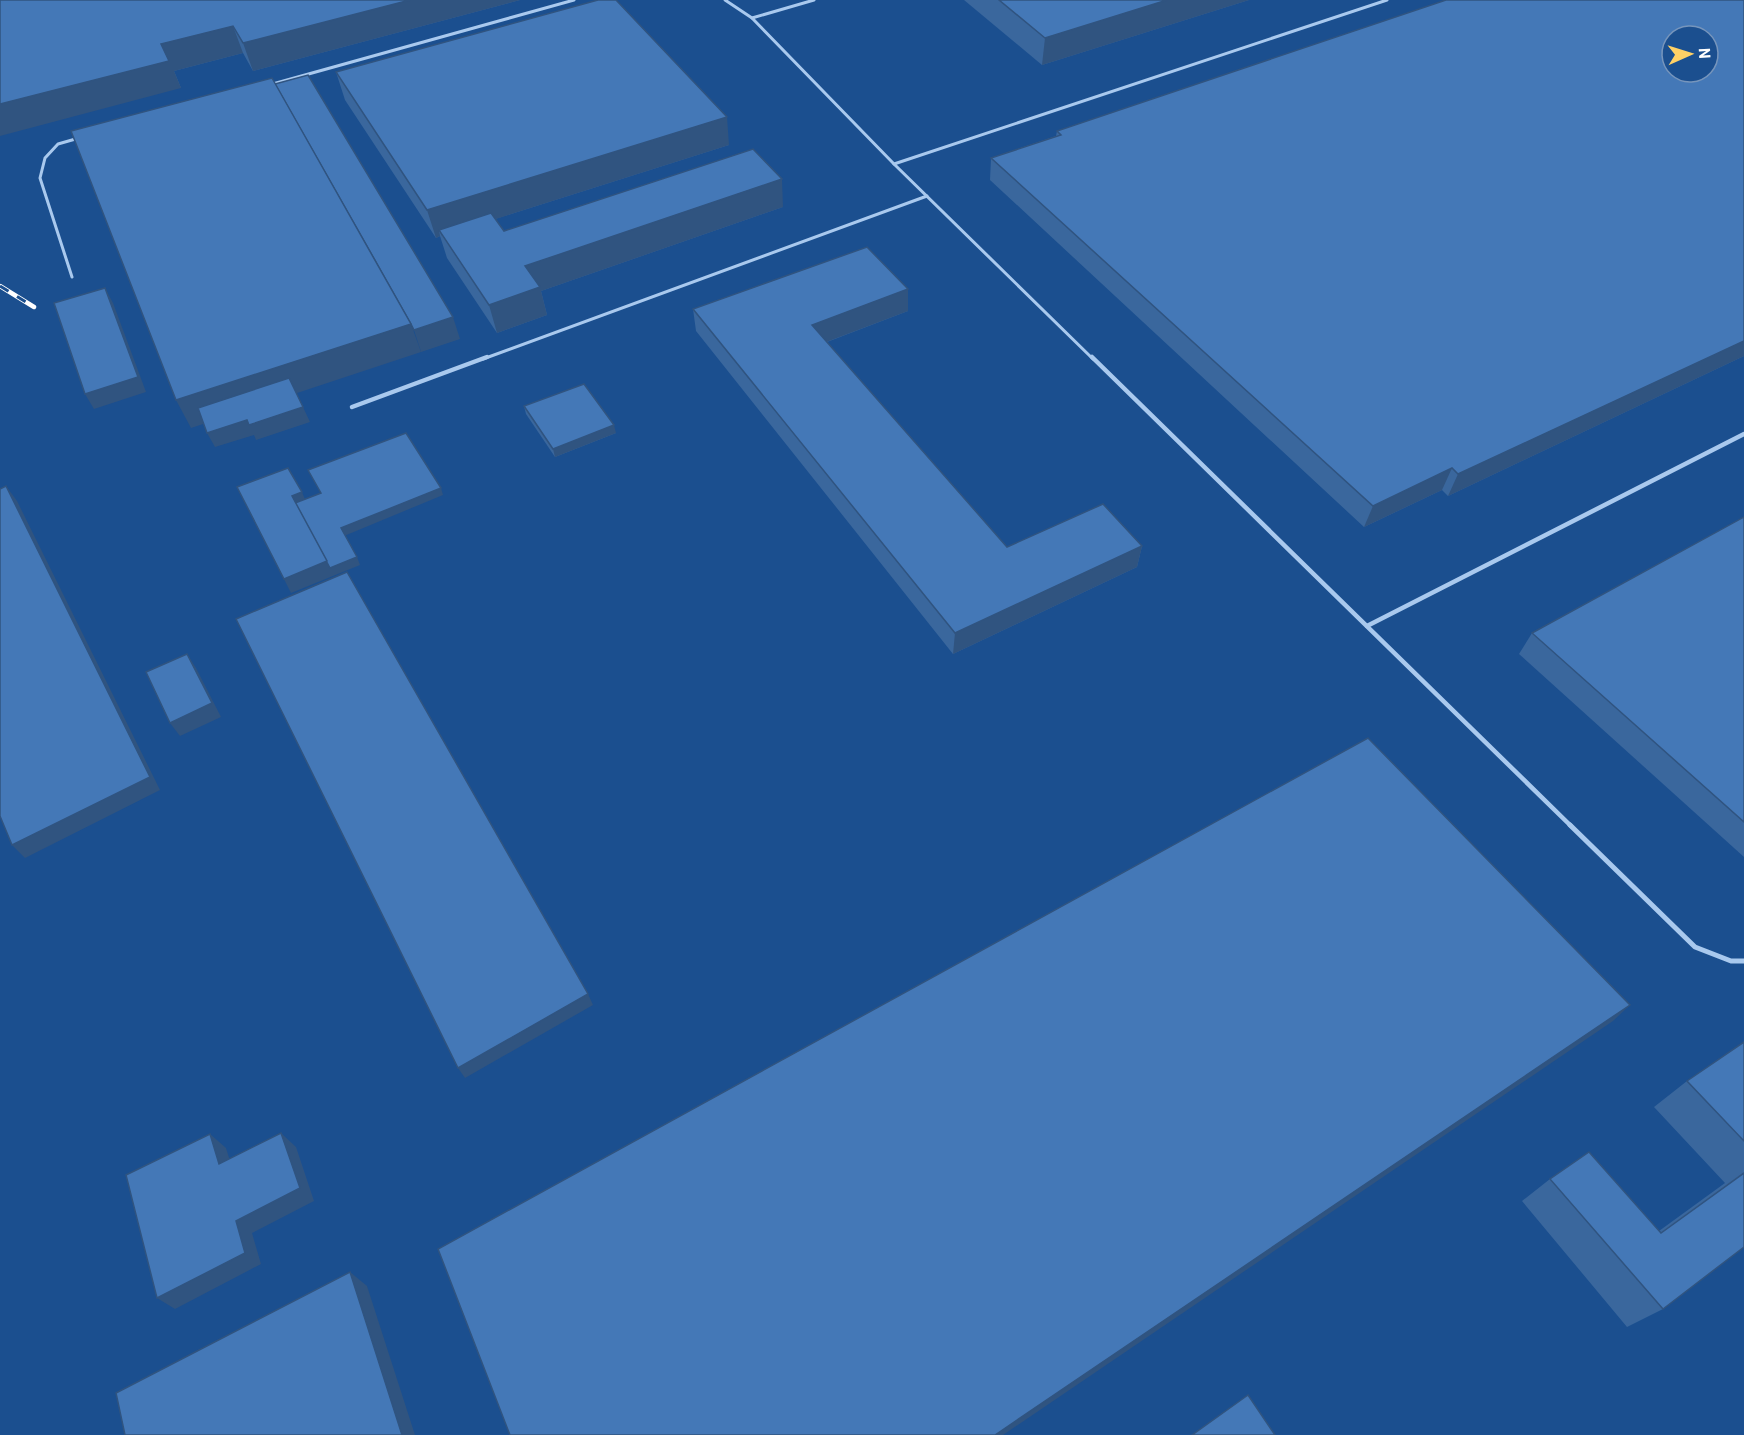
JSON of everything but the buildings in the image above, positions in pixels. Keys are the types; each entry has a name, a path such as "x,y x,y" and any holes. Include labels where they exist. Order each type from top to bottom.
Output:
{"lane":[{"path":"264,86 574,0"},
{"path":"725,0 752,18 894,164 1695,946 1731,961 1744,961"},
{"path":"752,18 814,0"},
{"path":"894,164 1387,0"},
{"path":"72,277 40,178 45,158 58,144 81,138"},
{"path":"352,407 927,196"},
{"path":"1367,626 1744,434"}],"railway":[{"path":"0,286 34,307"}]}
